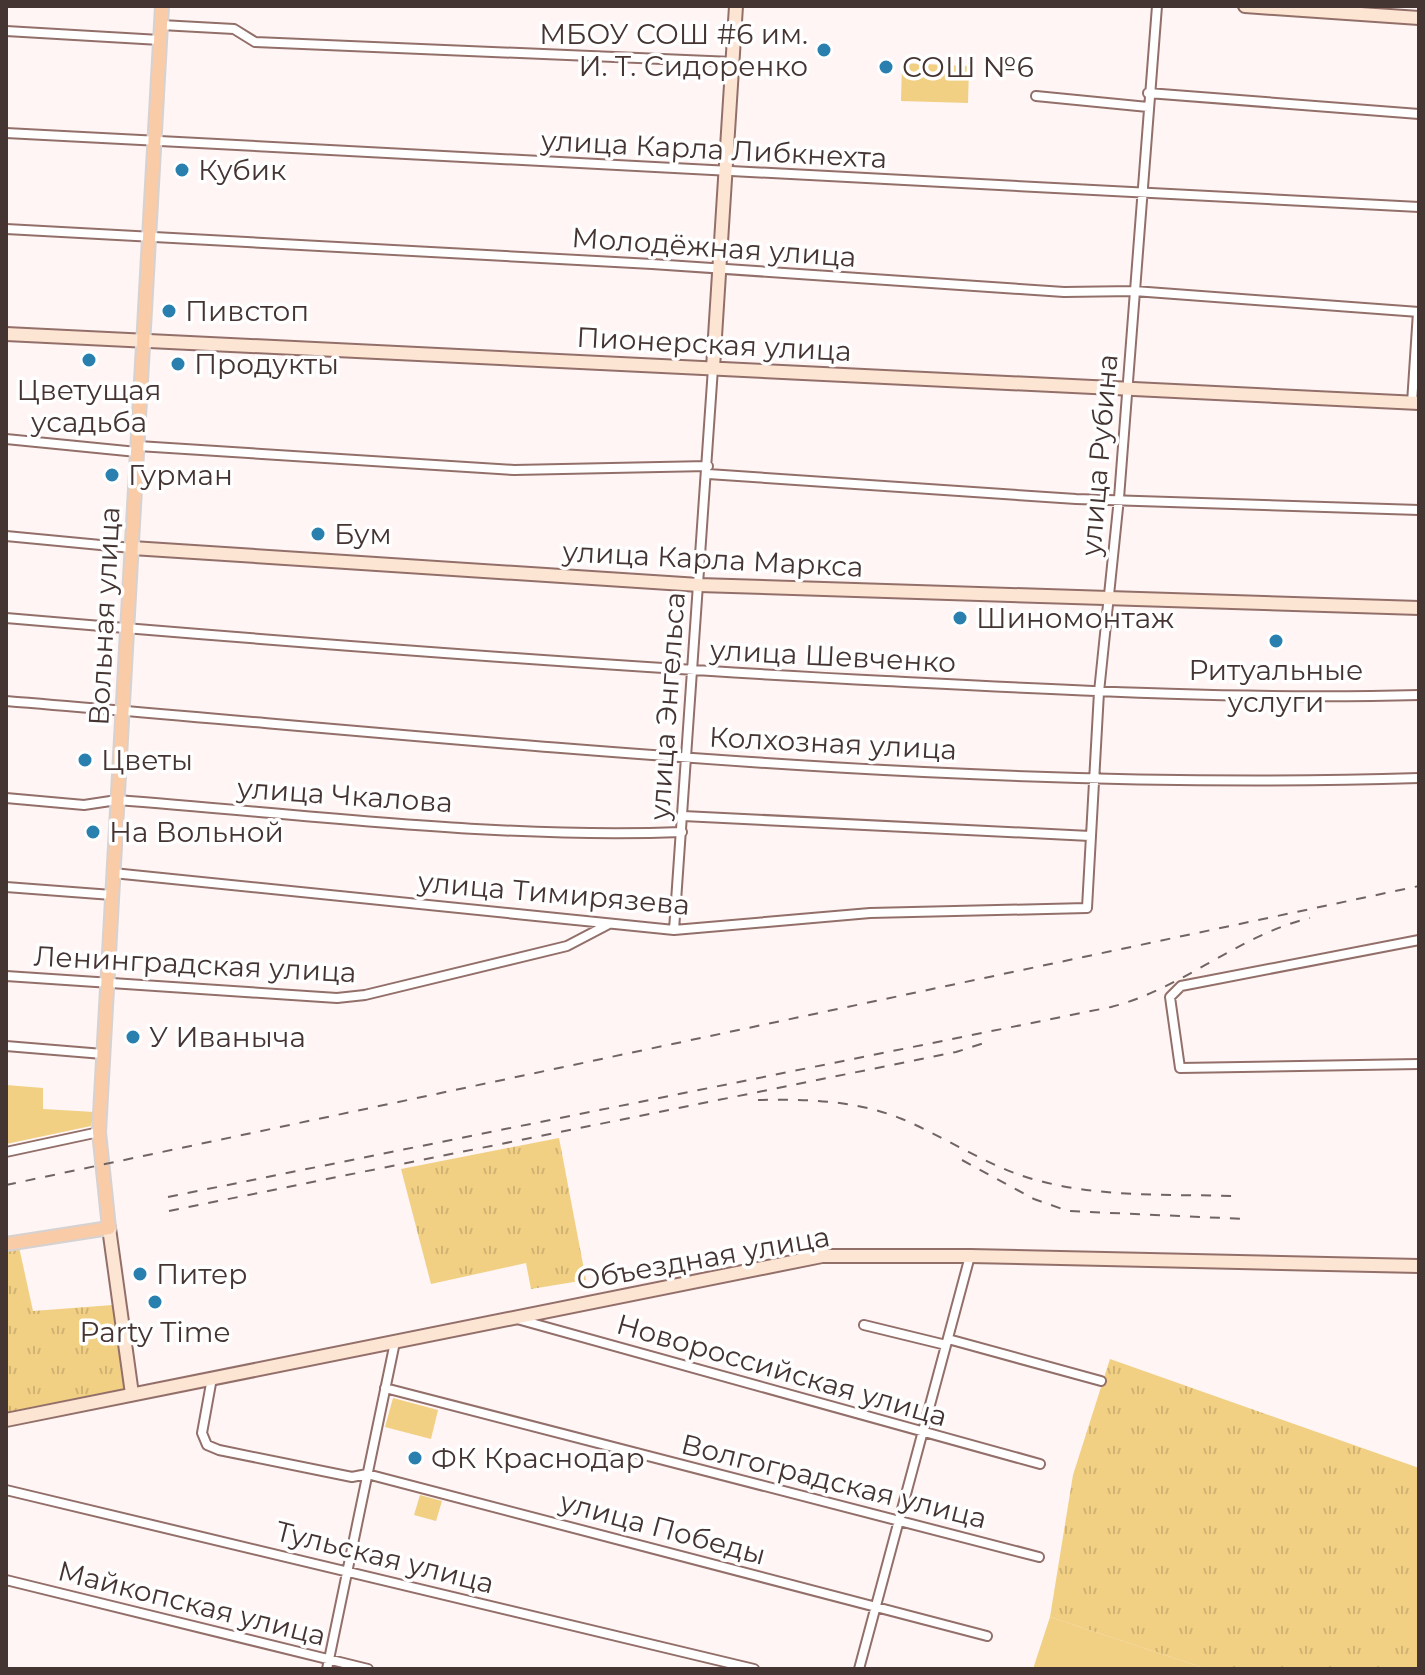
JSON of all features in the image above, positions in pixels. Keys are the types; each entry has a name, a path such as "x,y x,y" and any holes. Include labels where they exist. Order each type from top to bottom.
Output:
{"main road":[{"name":"Вольная улица","path":"109,1228 99,1132 162,6"},
{"path":"6,1244 109,1228"}],"street":[{"name":"улица Энгельса","path":"674,930 722,269 736,6"},
{"name":"улица Рубина","path":"1087,908 1099,692 1119,498 1157,6"},
{"path":"1245,6 1419,18"},
{"path":"161,25 234,29 255,42 733,62"},
{"path":"6,31 160,40"},
{"path":"1148,93 1419,114"},
{"path":"1036,96 1148,107"},
{"name":"улица Карла Либкнехта","path":"6,133 1419,207"},
{"name":"Молодёжная улица","path":"6,229 722,269 1064,292 1134,291 1418,312"},
{"path":"1415,403 1418,312"},
{"name":"Пионерская улица","path":"6,334 1415,403"},
{"path":"6,439 514,470 708,470 1076,499 1419,510"},
{"name":"улица Карла Маркса","path":"6,536 132,548 699,585 1419,608"},
{"name":"улица Шевченко","path":"6,618 693,671 1099,692 1310,698 1419,695"},
{"name":"Колхозная улица","path":"6,701 688,757 1093,779 1419,778"},
{"name":"улица Чкалова","path":"6,798 84,805 117,800 505,830 623,834 682,832"},
{"path":"683,816 1090,836"},
{"name":"улица Тимирязева","path":"113,873 674,930 870,913 1087,908"},
{"path":"6,887 112,895"},
{"name":"Ленинградская улица","path":"6,976 337,998 365,995 567,946 610,924"},
{"path":"1419,940 1181,986 1170,997 1180,1068 1419,1064"},
{"path":"6,1046 103,1054"},
{"path":"6,1152 99,1132"},
{"name":"Вольная улица","path":"109,1228 132,1394"},
{"name":"Объездная улица","path":"6,1420 822,1256 970,1256 1419,1266"},
{"path":"859,1669 970,1256"},
{"name":"Новороссийская улица","path":"513,1317 1040,1464"},
{"path":"864,1325 947,1342 1101,1381"},
{"path":"328,1664 395,1342"},
{"name":"улица Победы","path":"212,1378 202,1433 207,1445 352,1477 367,1474 987,1636"},
{"name":"Волгоградская улица","path":"385,1388 1039,1557"},
{"name":"Тульская улица","path":"6,1490 754,1669"},
{"name":"Майкопская улица","path":"6,1580 328,1664 368,1669"}],"green space":[{"path":"902,63 969,66 968,103 901,101"},
{"path":"6,1085 43,1088 43,1109 94,1112 91,1126 6,1144"},
{"path":"559,1138 586,1280 531,1289 526,1263 431,1284 401,1169"},
{"path":"19,1247 33,1311 113,1305 125,1391 6,1415 6,1248"},
{"path":"1110,1359 1419,1468 1419,1669 1207,1669 1050,1617 1073,1475"},
{"path":"393,1398 438,1410 431,1439 385,1427"},
{"path":"420,1495 442,1501 436,1521 414,1515"},
{"path":"1050,1617 1207,1669 1033,1669"}],"railway":[{"path":"6,1185 1419,886"},
{"path":"168,1197 1111,1007 1162,988 1259,937 1310,918"},
{"path":"169,1211 956,1052 984,1043"},
{"path":"758,1100 831,1102 885,1113 996,1165 1054,1184 1131,1194 1235,1196"},
{"path":"962,1160 1034,1199 1068,1211 1245,1219"}],"place":[{"name":"МБОУ СОШ #6 им. И. Т. Сидоренко","path":"824,50"},
{"name":"СОШ №6","path":"886,67"},
{"name":"Кубик","path":"182,170"},
{"name":"Пивстоп","path":"169,311"},
{"name":"Цветущая усадьба","path":"89,360"},
{"name":"Продукты","path":"178,364"},
{"name":"Гурман","path":"112,475"},
{"name":"Бум","path":"318,534"},
{"name":"Шиномонтаж","path":"960,618"},
{"name":"Ритуальные услуги","path":"1276,641"},
{"name":"Цветы","path":"85,760"},
{"name":"На Вольной","path":"93,832"},
{"name":"У Иваныча","path":"133,1037"},
{"name":"Питер","path":"140,1274"},
{"name":"Party Time","path":"155,1302"},
{"name":"ФК Краснодар","path":"415,1458"}]}
